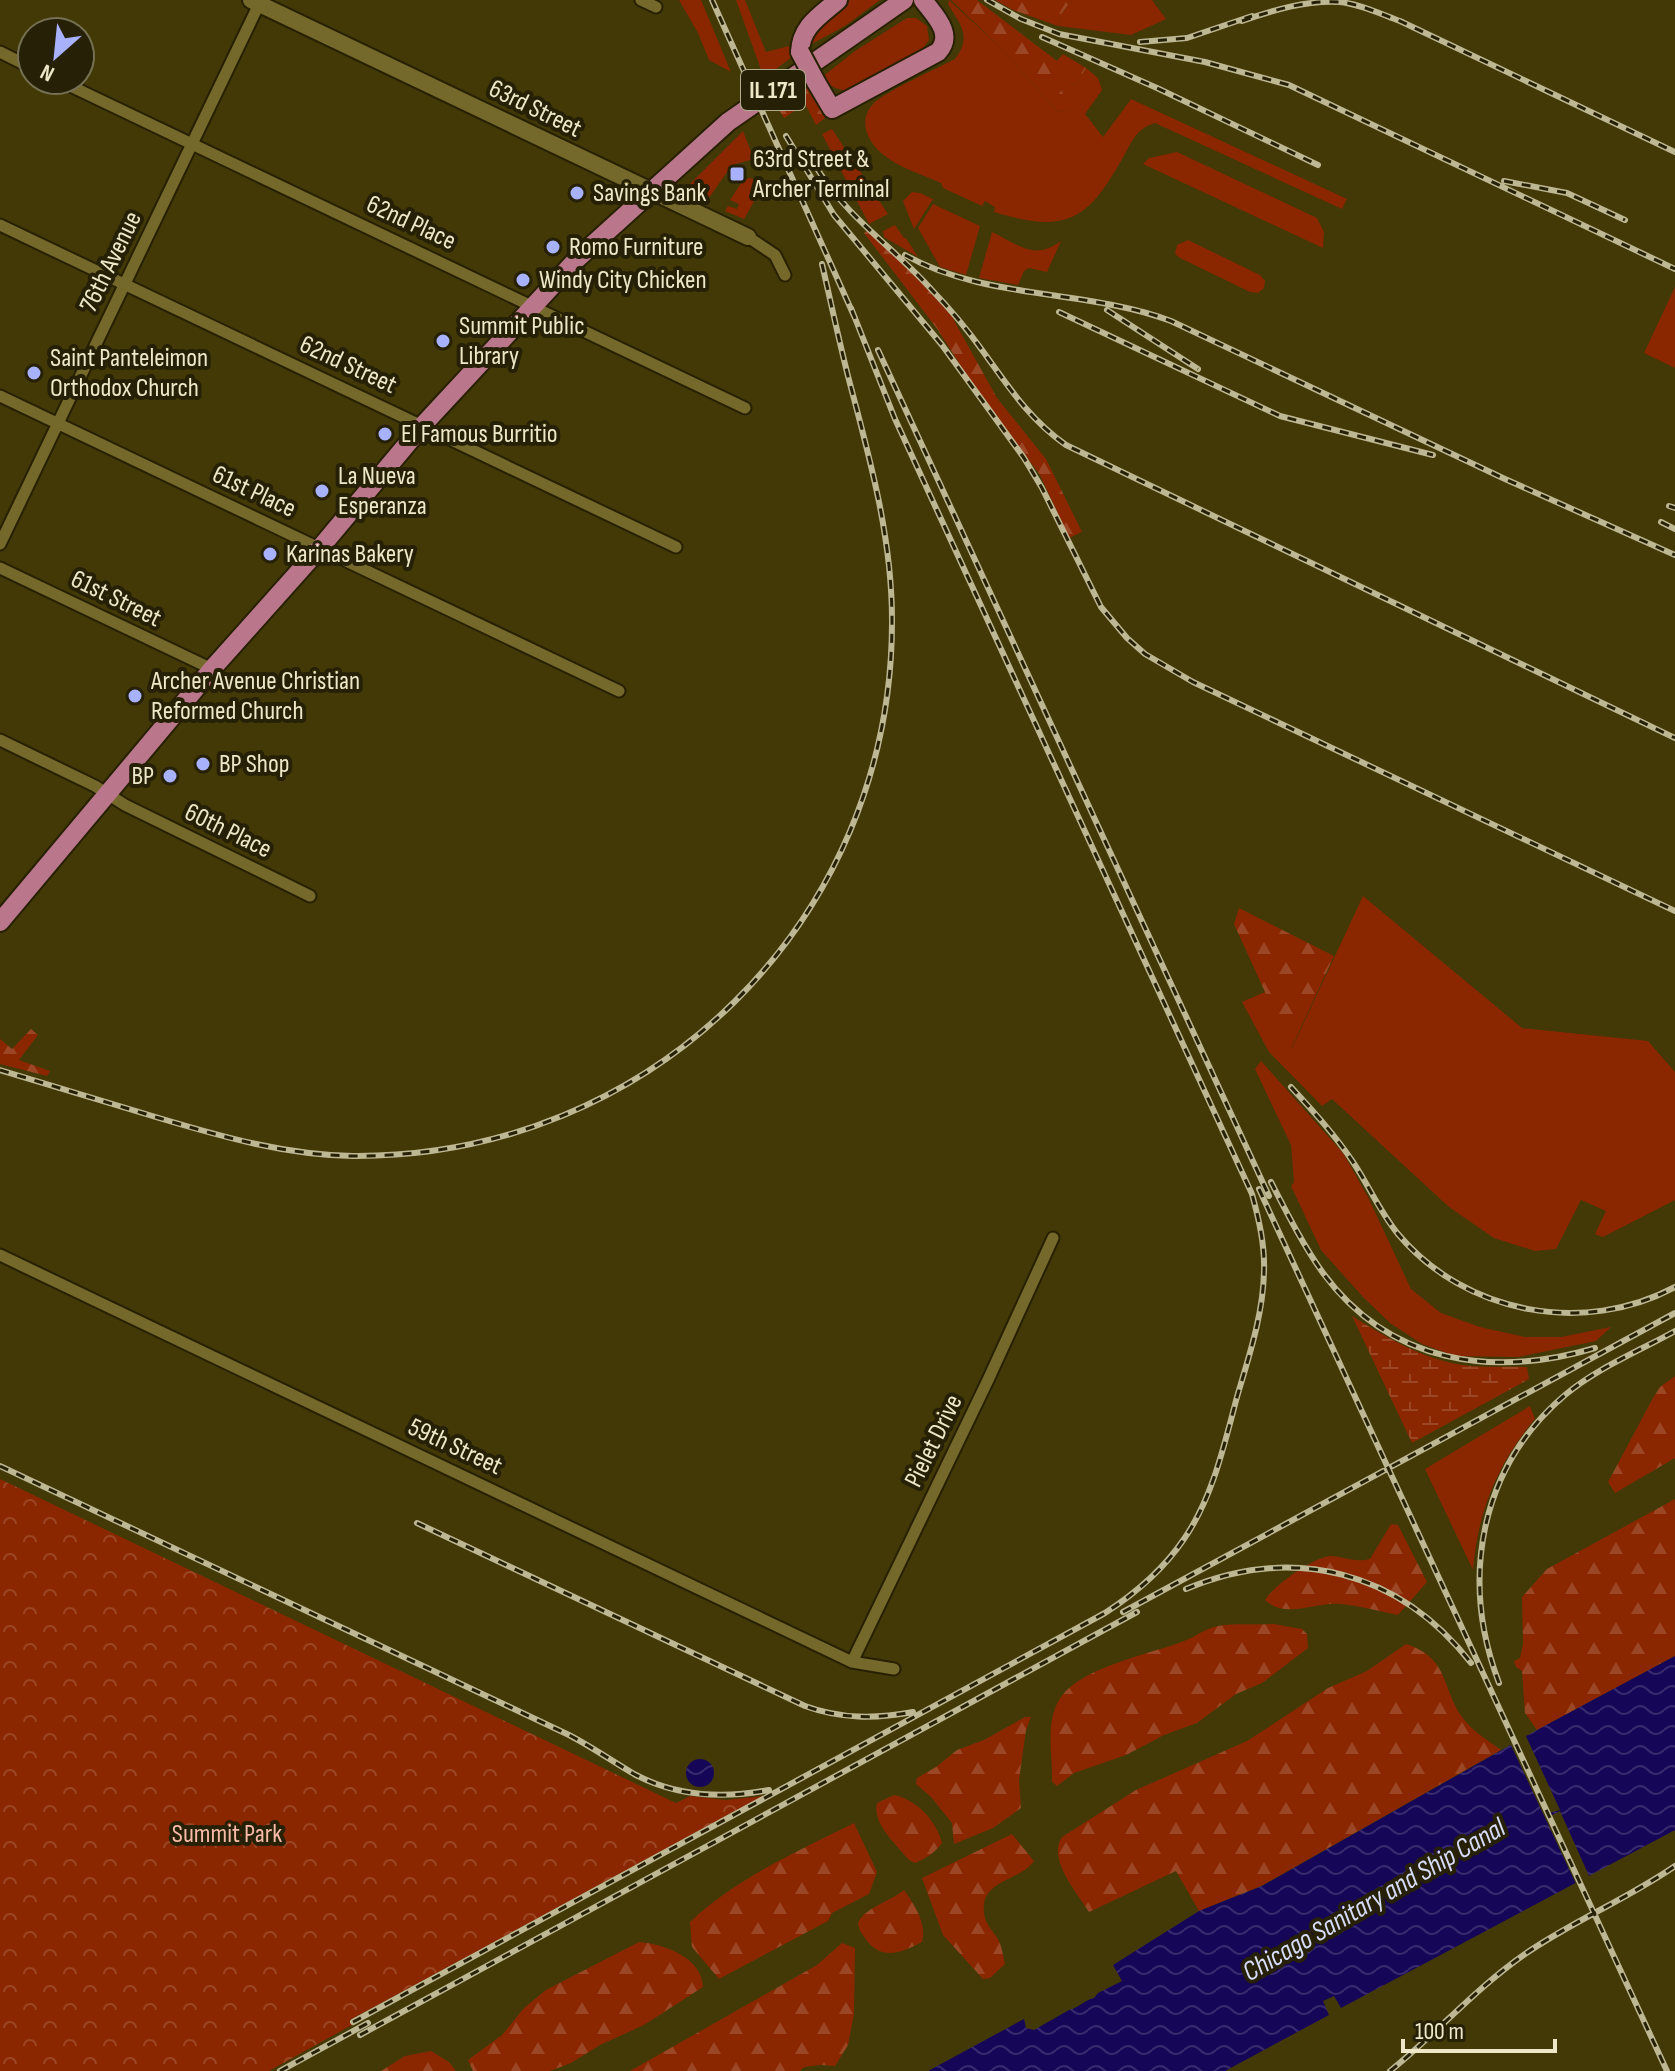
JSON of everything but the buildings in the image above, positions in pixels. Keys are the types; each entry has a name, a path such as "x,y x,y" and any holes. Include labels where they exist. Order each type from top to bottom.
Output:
{"main road":[{"path":"838,0 807,27 800,52 832,109 938,52 945,42 944,30 923,0"},
{"name":"IL 171","path":"2,916 423,425 590,247 728,122 904,0"},
{"name":"63rd Street","path":"257,1 748,237"}],"street":[{"path":"641,0 656,7"},
{"name":"76th Avenue","path":"0,544 192,144 257,1"},
{"name":"62nd Place","path":"92,96 745,408"},
{"name":"62nd Street","path":"0,225 676,547"},
{"name":"63rd Street","path":"748,237 775,255 785,275"},
{"name":"61st Place","path":"0,396 619,691"},
{"name":"61st Street","path":"0,568 212,669"},
{"name":"60th Place","path":"0,740 310,896"},
{"name":"Pielet Drive","path":"852,1662 1053,1238"},
{"name":"59th Street","path":"0,1255 852,1662 894,1669"}],"green space":[{"path":"679,0 701,0 731,72 709,60"},
{"path":"736,0 745,0 766,52 789,46 792,57 764,78"},
{"path":"850,0 880,0 845,26 808,46 816,30"},
{"path":"949,0 999,46 1058,112 1071,109 1052,75 1075,86 1086,68 1098,78 1102,90 1085,114 1103,137 1131,99 1347,199 1342,209 1155,123 1138,134 1113,175 1088,206 1075,216 1059,221 1041,222 994,212 995,207 985,201 982,206 943,188 941,183 885,156 870,139 865,125 868,111 879,99 955,59 964,37 948,4"},
{"path":"951,0 977,0 1057,61 1063,54 1086,68 1075,86 1053,76 1072,109 1058,112 999,46"},
{"path":"995,0 1072,0 1061,14 1058,26"},
{"path":"1072,0 1152,0 1166,19 1131,35 1058,26 1061,14"},
{"path":"907,18 916,18 927,26 929,40 922,50 847,91 833,87 822,77 855,51"},
{"path":"808,87 825,118 816,125 805,104 784,118 779,110"},
{"path":"832,129 888,214 869,224 822,134"},
{"path":"743,131 754,159 732,165 706,202 687,192 687,187"},
{"path":"1177,152 1317,218 1324,232 1323,248 1143,164 1149,158"},
{"path":"750,178 762,182 744,219 725,211 728,206 737,209 739,204 730,200 743,180"},
{"path":"912,192 933,199 914,229 903,201"},
{"path":"933,204 980,226 966,275 940,267 918,228"},
{"path":"895,225 918,257 884,237 883,231"},
{"path":"868,230 915,274 951,315 997,398 1046,459 1082,532 1069,538 1040,475 971,382 938,330 864,233"},
{"path":"992,232 1026,249 1043,250 1061,241 1047,272 1029,268 1024,271 1018,285 979,278"},
{"path":"1188,240 1260,275 1265,281 1264,288 1258,293 1250,292 1180,258 1175,254 1177,245"},
{"path":"1675,287 1675,368 1644,353"},
{"path":"1363,896 1522,1028 1648,1041 1675,1072 1675,1200 1603,1237 1595,1234 1606,1211 1581,1200 1556,1249 1535,1251 1494,1238 1449,1207 1332,1099 1322,1106 1269,1052 1242,1002 1265,992 1292,1048"},
{"path":"1239,908 1334,956 1291,1049 1234,924"},
{"path":"31,1029 38,1035 19,1060 50,1071 47,1076 0,1064 0,1039 12,1049"},
{"path":"1261,1061 1343,1153 1368,1197 1411,1289 1441,1313 1480,1327 1525,1337 1561,1337 1611,1327 1596,1341 1518,1357 1455,1356 1422,1344 1390,1323 1321,1250 1291,1186 1294,1182 1291,1145 1255,1069"},
{"path":"1352,1316 1391,1339 1433,1358 1471,1366 1527,1367 1529,1379 1412,1443"},
{"path":"1675,1376 1675,1458 1615,1493 1608,1482 1653,1398 1660,1387"},
{"path":"1530,1406 1535,1419 1510,1453 1485,1508 1473,1570 1425,1469"},
{"name":"Summit Park","path":"0,1479 676,1803 690,1796 726,1800 763,1796 350,2020 352,2025 269,2071 0,2071"},
{"path":"1675,1499 1675,1656 1537,1730 1525,1713 1522,1671 1514,1661 1520,1658 1523,1644 1522,1597 1547,1569"},
{"path":"1391,1524 1398,1525 1427,1582 1398,1615 1341,1604 1282,1609 1265,1600 1285,1580 1316,1560 1332,1556 1370,1559"},
{"path":"1274,1624 1302,1629 1307,1634 1308,1648 1262,1683 1236,1694 1197,1723 1164,1735 1126,1755 1074,1773 1057,1786 1052,1782 1050,1738 1056,1706 1061,1697 1084,1677 1214,1627"},
{"path":"1406,1644 1430,1657 1442,1674 1462,1717 1501,1750 1261,1886 1199,1911 1176,1871 1089,1912 1061,1865 1058,1846 1062,1837 1136,1790 1247,1741 1328,1688 1367,1671"},
{"path":"1025,1717 1031,1717 1026,1730 1019,1780 1021,1808 993,1828 954,1844 952,1823 916,1784 917,1778 957,1750 984,1740"},
{"path":"894,1795 910,1801 924,1812 935,1826 942,1843 930,1855 915,1863 892,1840 878,1819 877,1803"},
{"path":"854,1823 877,1872 869,1894 832,1913 828,1921 719,1979 692,1947 690,1922 748,1879"},
{"path":"1012,1834 1034,1861 1019,1874 1000,1883 987,1896 985,1918 999,1942 1005,1964 990,1978 983,1979 943,1935 922,1878"},
{"path":"904,1890 921,1921 922,1942 893,1953 880,1951 867,1941 858,1923 866,1913"},
{"path":"639,1942 680,1954 696,1968 703,1987 644,2025 550,2071 473,2071 468,2060 502,2035 524,2008 546,1990"},
{"path":"842,1943 855,1948 854,2014 848,2045 835,2066 804,2067 800,2071 630,2071 817,1965"},
{"path":"431,2051 449,2062 456,2071 381,2071 405,2056"}],"water":[{"name":"Chicago Sanitary and Ship Canal","path":"1675,1656 1675,1830 1341,2008 1334,1996 1323,2001 1329,2015 1225,2071 928,2071 1024,2019 1026,2028 1034,2030 1094,1998 1122,1981 1113,1965 1199,1911 1262,1886 1537,1730"},
{"path":"700,1759 710,1763 714,1773 710,1783 700,1787 690,1783 686,1773 690,1763"}],"pier":[{"path":"1525,1734 1560,1810 1546,1814 1546,1818 1560,1811 1590,1878 1576,1884 1509,1741"}],"railway":[{"path":"712,0 855,318"},
{"path":"987,0 1021,19 1059,34 1205,62 1289,85 1675,269"},
{"path":"1242,21 1302,4 1340,2 1363,7 1400,21 1675,152"},
{"path":"1140,42 1187,38 1252,16"},
{"path":"1042,37 1318,165"},
{"path":"786,136 834,215 942,345 1024,458 1101,607 1145,654 1193,682 1675,911"},
{"path":"818,170 843,203 951,311 1030,413 1066,445 1675,738"},
{"path":"1504,181 1567,193 1625,220"},
{"path":"905,255 968,280 1105,304 1171,321 1505,479 1675,555"},
{"path":"0,1070 207,1132 279,1149 353,1156 462,1146 564,1115 655,1066 735,1001 801,922 850,831 881,729 892,620 888,559 872,469 822,264"},
{"path":"353,2022 1105,1613 1148,1580 1176,1550 1203,1506 1222,1452 1255,1335 1263,1288 1262,1242 1252,1194 895,419 851,308"},
{"path":"1107,310 1198,369"},
{"path":"1059,312 1280,416 1433,455"},
{"path":"878,350 1269,1196"},
{"path":"1669,506 1675,508"},
{"path":"1661,522 1675,529"},
{"path":"1291,1087 1346,1152 1398,1234 1425,1261 1457,1283 1491,1299 1528,1309 1565,1313 1603,1311 1640,1302 1675,1287"},
{"path":"1271,1182 1323,1273 1350,1304 1379,1327 1412,1345 1446,1356 1519,1362 1595,1348"},
{"path":"1259,1189 1667,2071"},
{"path":"1123,1612 1675,1313"},
{"path":"1499,1683 1487,1644 1481,1605 1480,1566 1485,1528 1496,1491 1513,1456 1536,1424 1577,1385 1675,1331"},
{"path":"0,1466 569,1735 650,1782 700,1794 734,1795 769,1790"},
{"path":"417,1523 805,1706 858,1716 913,1712"},
{"path":"1186,1589 1226,1575 1266,1569 1305,1568 1342,1575 1378,1587 1411,1606 1443,1632 1471,1663"},
{"path":"360,2035 1137,1612"},
{"path":"1390,2071 1490,1981 1525,1954 1675,1866"},
{"path":"280,2071 368,2023"}],"place":[{"name":"63rd Street & Archer Terminal","path":"737,174"},
{"name":"Savings Bank","path":"577,193"},
{"name":"Romo Furniture","path":"553,247"},
{"name":"Windy City Chicken","path":"523,280"},
{"name":"Summit Public Library","path":"443,341"},
{"name":"Saint Panteleimon Orthodox Church","path":"34,373"},
{"name":"El Famous Burritio","path":"385,434"},
{"name":"La Nueva Esperanza","path":"322,491"},
{"name":"Karinas Bakery","path":"270,554"},
{"name":"Archer Avenue Christian Reformed Church","path":"135,696"},
{"name":"BP Shop","path":"203,764"},
{"name":"BP","path":"170,776"}]}
